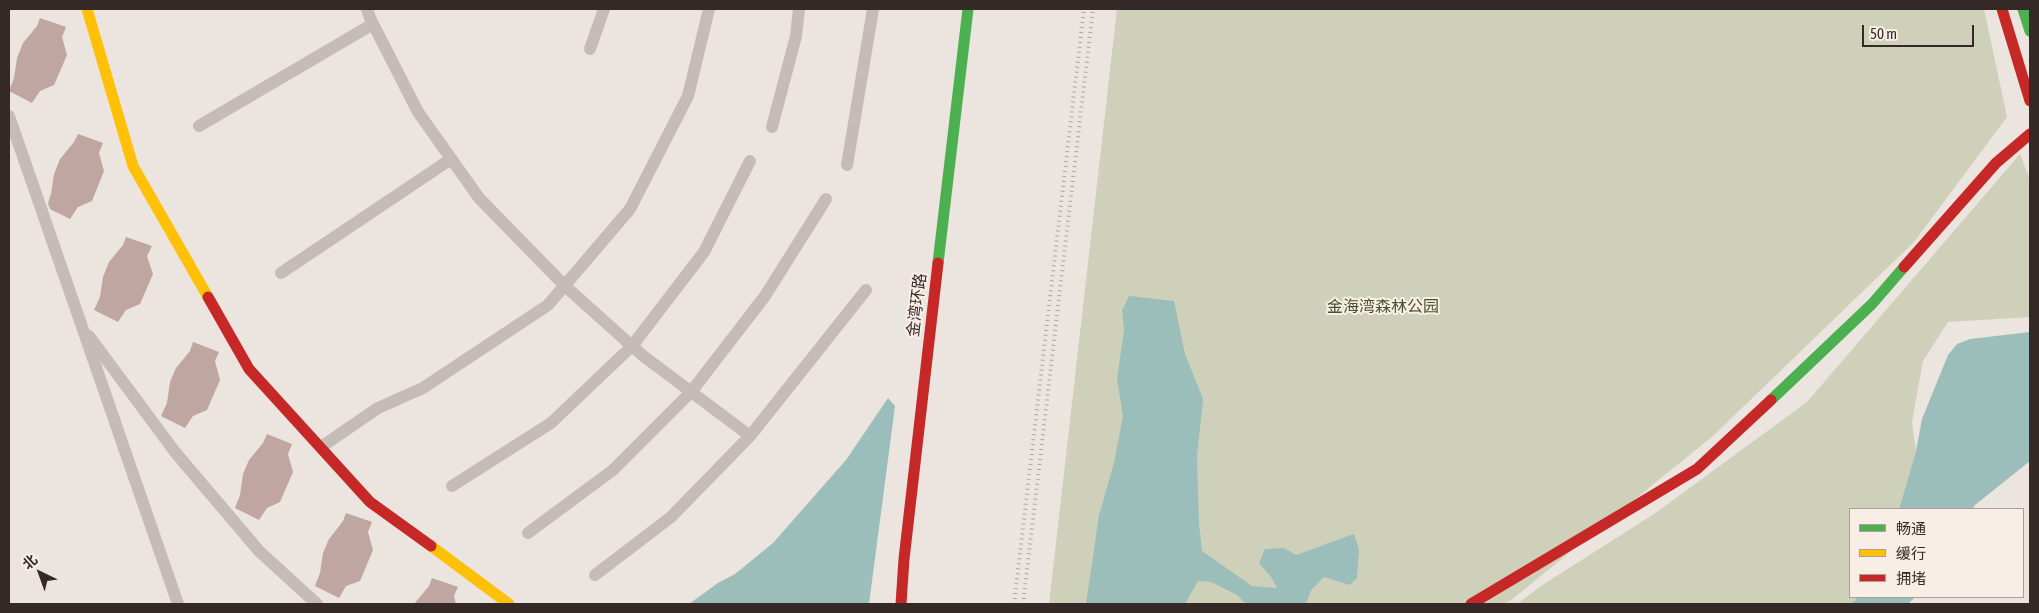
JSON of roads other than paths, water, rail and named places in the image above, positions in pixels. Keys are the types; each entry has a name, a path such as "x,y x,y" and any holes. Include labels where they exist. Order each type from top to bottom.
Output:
{"street":[{"path":"88,9 133,166 249,369 370,502 509,604"},
{"path":"367,9 418,112 478,198 565,286 632,346 750,436"},
{"path":"590,49 604,9"},
{"path":"321,447 378,408 423,388 548,305 565,286 630,209 688,96 709,9"},
{"path":"772,127 796,36 799,9"},
{"path":"847,165 872,9"},
{"name":"金湾环路","path":"901,604 904,559 968,9"},
{"path":"2002,9 2030,101"},
{"path":"2023,9 2030,31"},
{"path":"199,126 373,24"},
{"path":"9,116 178,604"},
{"path":"1471,604 1697,469 1872,304 1996,164 2030,134"},
{"path":"281,273 451,159"},
{"path":"452,486 551,422 632,346 704,252 750,161"},
{"path":"528,533 613,470 691,392 765,296 826,199"},
{"path":"595,575 671,517 750,436 866,290"},
{"path":"82,327 193,473 259,551 317,604"}],"water":[{"path":"1129,296 1174,301 1185,354 1203,399 1197,457 1199,524 1202,551 1252,586 1277,588 1271,577 1259,563 1265,549 1284,548 1296,555 1354,534 1359,550 1357,578 1350,585 1324,577 1311,590 1306,604 1246,604 1237,595 1211,582 1198,581 1185,604 1086,604 1099,515 1114,463 1123,416 1117,379 1124,330 1122,311"},
{"path":"2030,332 2030,461 1973,508 1899,508 1916,451 1922,419 1948,355 1957,344 1970,339"},
{"path":"888,398 895,406 869,604 689,604 718,583 735,574 773,543 846,460"},
{"path":"1857,598 1914,598 1908,604 1851,604"}],"railway":[{"path":"1014,604 1084,9"},
{"path":"1023,604 1093,9"}],"park label":[{"name":"金海湾森林公园","path":"1383,307"}]}
